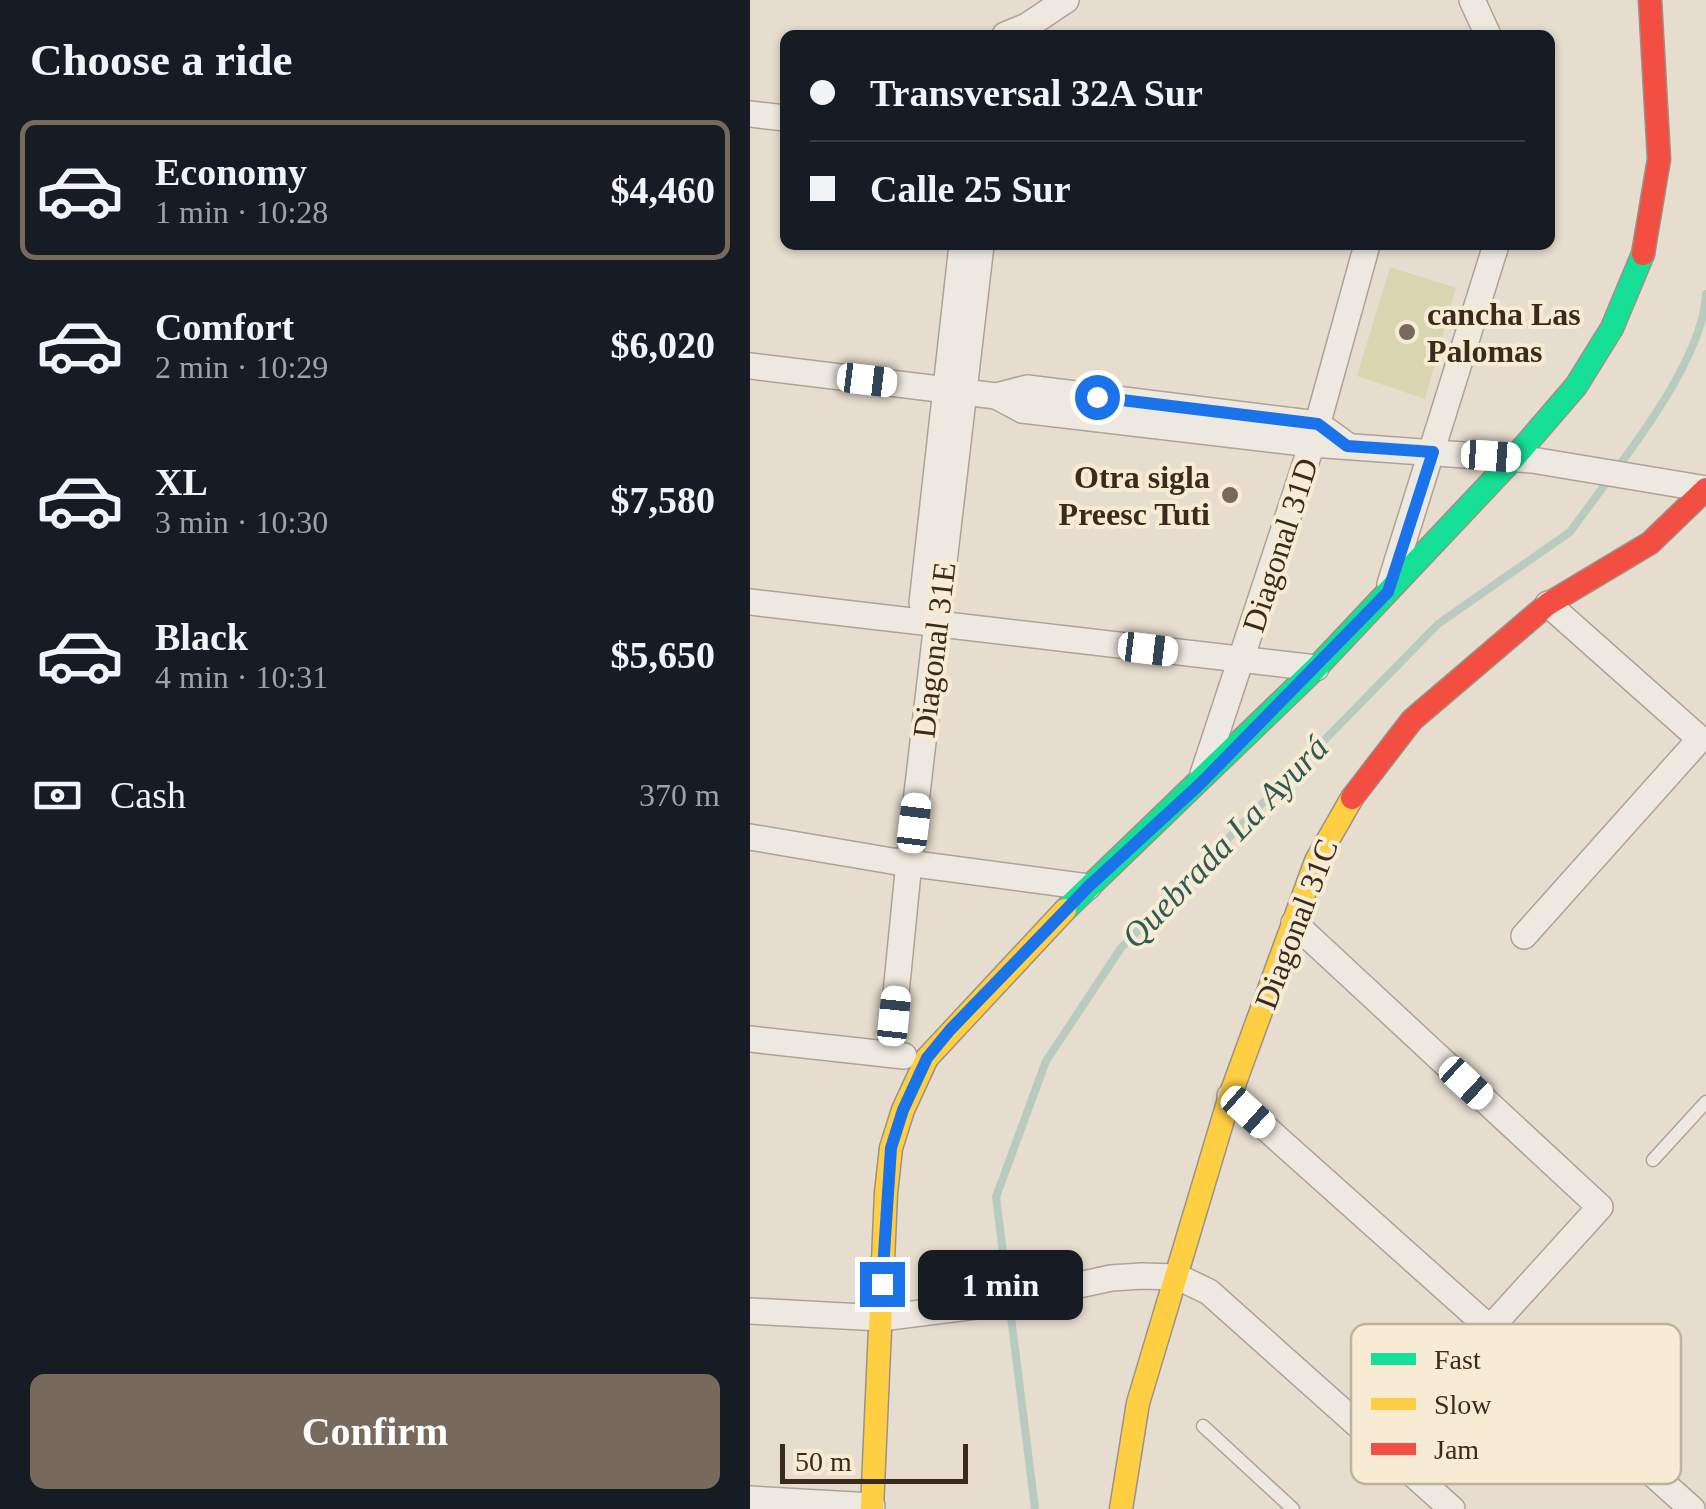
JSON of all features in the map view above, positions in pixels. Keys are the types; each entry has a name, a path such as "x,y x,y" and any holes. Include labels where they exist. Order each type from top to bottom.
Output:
{"main road":[{"path":"872,1508 891,1148 927,1058 1088,887 1200,784 1316,668 1514,458 1576,386 1612,328 1642,260 1660,159 1650,0"},
{"name":"Diagonal 31C","path":"1121,1509 1138,1404 1230,1096 1316,861 1339,817 1412,720 1548,604 1650,544 1694,488"}],"street":[{"path":"1020,30 1066,0"},
{"path":"1472,0 1486,30"},
{"path":"750,114 780,117"},
{"name":"Diagonal 31E","path":"882,1054 954,391 962,250"},
{"name":"Diagonal 31E","path":"954,391 980,250"},
{"name":"Diagonal 31D","path":"1200,784 1315,434 1366,250"},
{"path":"1388,592 1494,250"},
{"path":"750,366 996,396 1027,388 1315,434 1347,446 1514,458 1694,488"},
{"path":"750,602 1316,668"},
{"path":"1524,936 1700,739 1548,604"},
{"path":"750,837 1088,887"},
{"path":"1294,923 1600,1207 1493,1324"},
{"path":"750,1038 927,1058"},
{"path":"1230,1096 1485,1324"},
{"path":"750,1311 881,1318 992,1304 1112,1278 1178,1278 1209,1292 1351,1418"},
{"path":"1425,1484 1452,1509"},
{"path":"1664,1484 1692,1509"},
{"path":"750,1499 872,1508"}],"lane":[{"path":"1653,1160 1706,1102"},
{"path":"1203,1426 1293,1509"}],"shaded area":[{"name":"cancha Las Palomas","path":"1390,267 1456,288 1425,399 1357,376"}],"waterway":[{"name":"Quebrada La Ayurá","path":"1618,467 1686,361 1703,315 1706,294"},
{"name":"Quebrada La Ayurá","path":"1035,1509 996,1197 1046,1061 1121,948 1438,624 1570,532 1609,479"}],"traffic: fast":[{"path":"1065,910 1316,668 1514,458 1576,386 1612,328 1643,254"}],"traffic: slow":[{"path":"1121,1509 1138,1403 1230,1096 1316,861 1352,798"},
{"path":"872,1509 886,1193 891,1148 903,1110 927,1058 1065,910"}],"traffic: jam":[{"path":"1643,254 1659,159 1650,0"},
{"path":"1352,798 1412,720 1548,604 1650,543 1706,489"}],"place":[{"name":"cancha Las Palomas","path":"1407,332"},
{"name":"Otra sigla Preesc Tuti","path":"1230,495"}],"route":[{"path":"882,1284 891,1148 927,1058 1088,887 1200,784 1388,592 1433,452 1347,446 1318,424 1097,397"}]}
